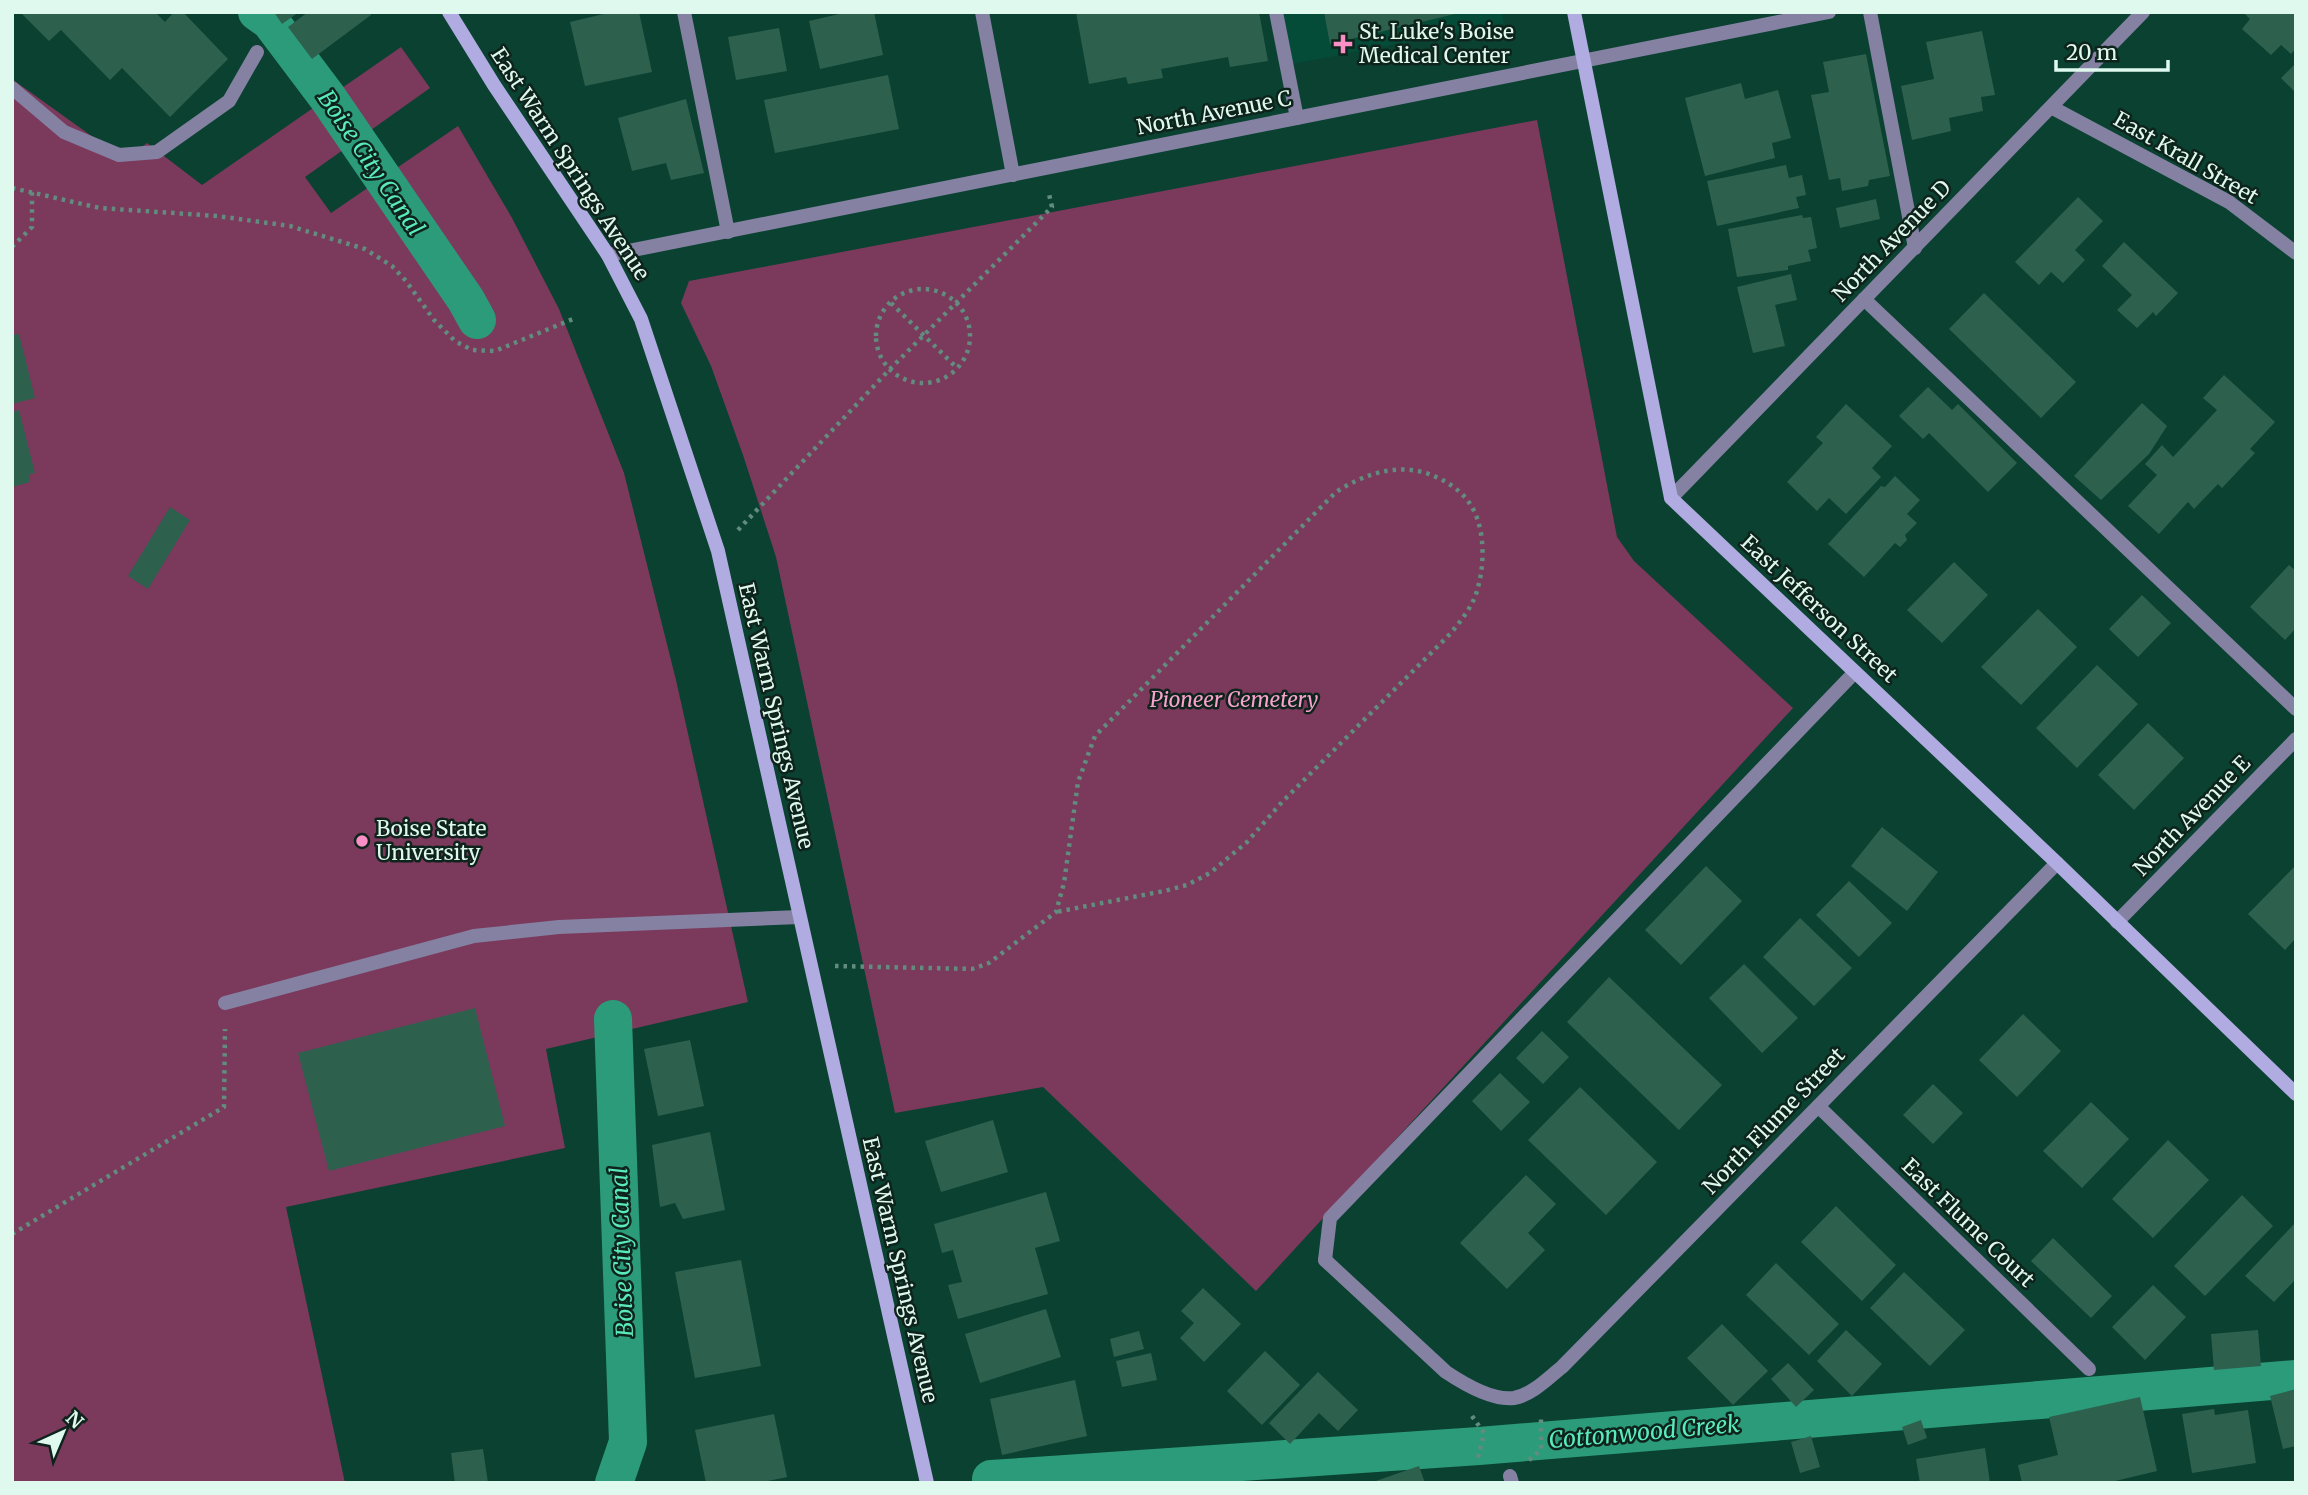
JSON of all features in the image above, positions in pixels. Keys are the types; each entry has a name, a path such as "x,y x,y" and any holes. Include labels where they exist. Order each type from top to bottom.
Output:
{"street":[{"name":"East Warm Springs Avenue","path":"449,12 494,85 608,255 641,319 718,551 927,1483"},
{"path":"684,12 728,232"},
{"path":"982,12 1013,175"},
{"path":"1276,12 1297,118"},
{"path":"1574,12 1671,498"},
{"name":"North Avenue C","path":"608,255 1829,12"},
{"path":"1870,12 1915,248"},
{"name":"North Avenue D","path":"1671,498 2143,12"},
{"path":"12,88 64,132 119,155 158,152 229,101 257,52"},
{"name":"East Krall Street","path":"2051,107 2230,202 2296,253"},
{"path":"1864,299 2296,709"},
{"name":"East Jefferson Street","path":"1671,498 2057,863 2296,1094"},
{"name":"North Flume Street","path":"1855,672 1330,1218 1325,1260 1446,1372 1461,1382 1490,1395 1514,1398 1535,1389 1562,1367 2057,863"},
{"name":"North Avenue E","path":"2117,922 2296,739"},
{"path":"225,1003 474,936 559,927 799,917"},
{"name":"East Flume Court","path":"1818,1106 2089,1370"}],"path":[{"path":"718,551 890,369 1052,207 1044,168"},
{"path":"12,188 100,208 217,216 290,226 365,249 392,266 434,320 454,341 472,351 495,351 573,319"},
{"path":"12,247 32,227 32,191"},
{"path":"927,289 942,293 956,302 965,314 970,328 970,344 965,358 942,380 912,382 897,376 879,351 876,336 879,320 891,303 912,290 927,289"},
{"path":"891,303 957,368"},
{"path":"810,966 972,970 989,963 1056,912 1187,885 1210,873 1247,842 1282,802 1451,633 1470,608 1478,587 1482,546 1478,523 1470,503 1434,476 1411,470 1369,475 1336,492 1095,736 1078,782 1064,883 1056,912"},
{"path":"12,1234 223,1107 225,1003"},
{"path":"1541,1450 1543,1421"},
{"path":"1477,1462 1484,1433"}],"shaded area":[{"name":"St. Luke's Boise Medical Center","path":"1281,12 1502,12 1504,24 1292,64"}],"green space":[{"name":"Boise State University","path":"401,47 430,88 305,177 331,213 458,126 512,218 559,309 624,473 676,680 748,1002 546,1049 565,1148 286,1207 345,1483 12,1483 12,79 125,160 147,143 202,185"},
{"name":"Pioneer Cemetery","path":"1537,120 1617,537 1634,561 1793,708 1256,1291 1043,1087 895,1113 776,557 711,366 681,303 689,281"}],"building":[{"path":"20,12 155,12 165,22 174,12 183,12 228,59 170,117 122,68 110,80 61,30 49,41"},
{"path":"274,12 299,12 282,24"},
{"path":"308,12 369,12 371,15 312,59 288,27"},
{"path":"612,12 639,12 652,72 585,86 570,22"},
{"path":"848,12 874,12 883,55 820,69 809,21"},
{"path":"1076,12 1259,12 1268,61 1230,67 1228,57 1161,69 1163,78 1128,84 1126,77 1089,84"},
{"path":"1324,12 1459,12 1459,13 1330,44"},
{"path":"2296,12 2296,48 2291,54 2281,45 2271,55 2242,29 2250,19 2245,14"},
{"path":"779,28 787,71 736,80 728,37"},
{"path":"1982,31 1995,95 1981,97 1983,111 1949,118 1951,131 1912,140 1901,86 1934,79 1926,42"},
{"path":"1866,54 1890,176 1869,180 1868,186 1842,191 1840,178 1829,180 1811,95 1829,92 1823,62"},
{"path":"2296,63 2296,93 2281,78"},
{"path":"888,75 899,129 775,153 764,100"},
{"path":"1741,83 1745,99 1778,90 1791,138 1772,143 1775,158 1705,176 1685,98"},
{"path":"686,99 704,173 671,180 666,163 632,171 618,118"},
{"path":"1786,165 1789,178 1802,175 1806,195 1796,197 1799,208 1717,226 1707,181"},
{"path":"2078,197 2103,221 2075,250 2085,260 2063,283 2051,272 2039,285 2015,262"},
{"path":"1876,199 1880,219 1840,228 1836,208"},
{"path":"1802,215 1803,218 1811,217 1817,248 1808,250 1811,261 1788,266 1788,270 1737,277 1728,229"},
{"path":"2124,242 2178,293 2156,316 2153,312 2137,328 2117,310 2132,295 2102,266"},
{"path":"1791,274 1797,300 1775,305 1785,346 1753,353 1737,287"},
{"path":"1984,293 2076,382 2041,418 1949,329"},
{"path":"19,334 35,398 12,404 12,335"},
{"path":"2224,375 2275,422 2250,449 2255,453 2222,488 2218,484 2194,509 2188,502 2159,534 2128,506 2157,475 2145,464 2162,445 2173,457 2217,410 2203,398"},
{"path":"1928,387 1952,410 1958,404 2017,463 1988,492 1929,433 1923,439 1899,416"},
{"path":"2142,403 2167,426 2149,454 2101,500 2074,476"},
{"path":"1846,404 1892,446 1872,468 1881,477 1846,514 1829,498 1817,511 1787,482 1823,443 1816,437"},
{"path":"19,410 35,473 29,474 30,482 12,487 12,412"},
{"path":"1895,476 1920,500 1907,514 1917,523 1905,535 1907,540 1900,547 1895,543 1864,577 1828,544 1881,486 1885,487"},
{"path":"170,507 190,520 148,589 128,576"},
{"path":"1954,562 1988,595 1942,643 1907,610"},
{"path":"2289,565 2296,571 2296,628 2285,640 2250,607"},
{"path":"2142,595 2171,623 2138,657 2109,629"},
{"path":"2038,609 2077,647 2021,705 1981,667"},
{"path":"2097,665 2138,704 2077,768 2036,728"},
{"path":"2148,723 2184,758 2134,810 2098,775"},
{"path":"1882,827 1938,872 1907,911 1851,866"},
{"path":"2296,865 2296,938 2285,950 2248,914"},
{"path":"1706,866 1742,901 1681,965 1645,930"},
{"path":"1849,881 1892,923 1859,957 1816,915"},
{"path":"1800,918 1852,968 1814,1006 1763,957"},
{"path":"1744,964 1798,1018 1762,1053 1709,998"},
{"path":"1609,977 1722,1085 1679,1130 1567,1022"},
{"path":"475,1008 505,1126 329,1171 298,1053"},
{"path":"2023,1014 2061,1051 2017,1097 1979,1060"},
{"path":"1542,1031 1569,1057 1543,1084 1516,1058"},
{"path":"690,1040 704,1106 658,1116 644,1049"},
{"path":"1500,1073 1530,1102 1501,1131 1472,1101"},
{"path":"1933,1084 1963,1113 1933,1144 1903,1115"},
{"path":"1580,1087 1657,1162 1606,1215 1528,1140"},
{"path":"2091,1102 2129,1139 2082,1188 2043,1151"},
{"path":"993,1120 1008,1172 941,1192 925,1141"},
{"path":"710,1132 725,1210 683,1219 675,1203 660,1207 652,1145"},
{"path":"2168,1140 2209,1180 2153,1238 2112,1199"},
{"path":"1526,1175 1556,1204 1528,1233 1545,1250 1507,1289 1460,1243"},
{"path":"1046,1192 1060,1241 1035,1248 1048,1294 958,1319 948,1285 962,1282 953,1250 942,1253 934,1224"},
{"path":"2242,1195 2273,1226 2205,1296 2174,1266"},
{"path":"1836,1206 1896,1265 1862,1301 1801,1242"},
{"path":"2296,1222 2296,1279 2274,1302 2245,1276"},
{"path":"2053,1238 2112,1296 2091,1318 2031,1261"},
{"path":"741,1260 761,1366 695,1378 675,1272"},
{"path":"1776,1263 1839,1324 1809,1355 1746,1295"},
{"path":"1904,1272 1965,1330 1930,1366 1870,1308"},
{"path":"2153,1285 2186,1317 2145,1360 2112,1327"},
{"path":"1203,1288 1241,1324 1204,1362 1180,1338 1194,1323 1181,1311"},
{"path":"1046,1309 1061,1357 980,1383 965,1334"},
{"path":"1722,1324 1768,1371 1733,1405 1687,1358"},
{"path":"1846,1330 1882,1364 1852,1396 1817,1361"},
{"path":"2258,1330 2261,1366 2214,1370 2211,1334"},
{"path":"1139,1331 1144,1349 1114,1357 1110,1339"},
{"path":"1265,1351 1300,1385 1262,1425 1227,1391"},
{"path":"1151,1353 1157,1380 1122,1387 1116,1361"},
{"path":"1788,1363 1814,1390 1796,1407 1771,1379"},
{"path":"1318,1372 1358,1410 1338,1431 1319,1413 1290,1444 1269,1423"},
{"path":"1075,1380 1087,1436 1002,1455 990,1399"},
{"path":"2296,1389 2296,1446 2283,1449 2270,1396"},
{"path":"2140,1397 2157,1471 2107,1483 2022,1483 2018,1465 2058,1455 2049,1417"},
{"path":"2214,1409 2215,1415 2248,1410 2256,1463 2192,1473 2182,1414"},
{"path":"774,1414 787,1477 759,1483 706,1483 695,1430"},
{"path":"1921,1420 1927,1438 1908,1445 1902,1427"},
{"path":"1811,1436 1820,1467 1800,1473 1791,1442"},
{"path":"1985,1448 1990,1483 1920,1483 1916,1459"},
{"path":"483,1449 488,1483 455,1483 451,1453"},
{"path":"1419,1466 1425,1483 1373,1483 1373,1482"}],"waterway":[{"name":"Boise City Canal","path":"257,12 270,21 328,98 477,320"},
{"name":"Boise City Canal","path":"613,1019 628,1442 614,1483"},
{"name":"Cottonwood Creek","path":"991,1479 1479,1446 2296,1379"}],"place":[{"name":"St. Luke's Boise Medical Center","path":"1343,44"},
{"name":"Boise State University","path":"362,841"}]}
